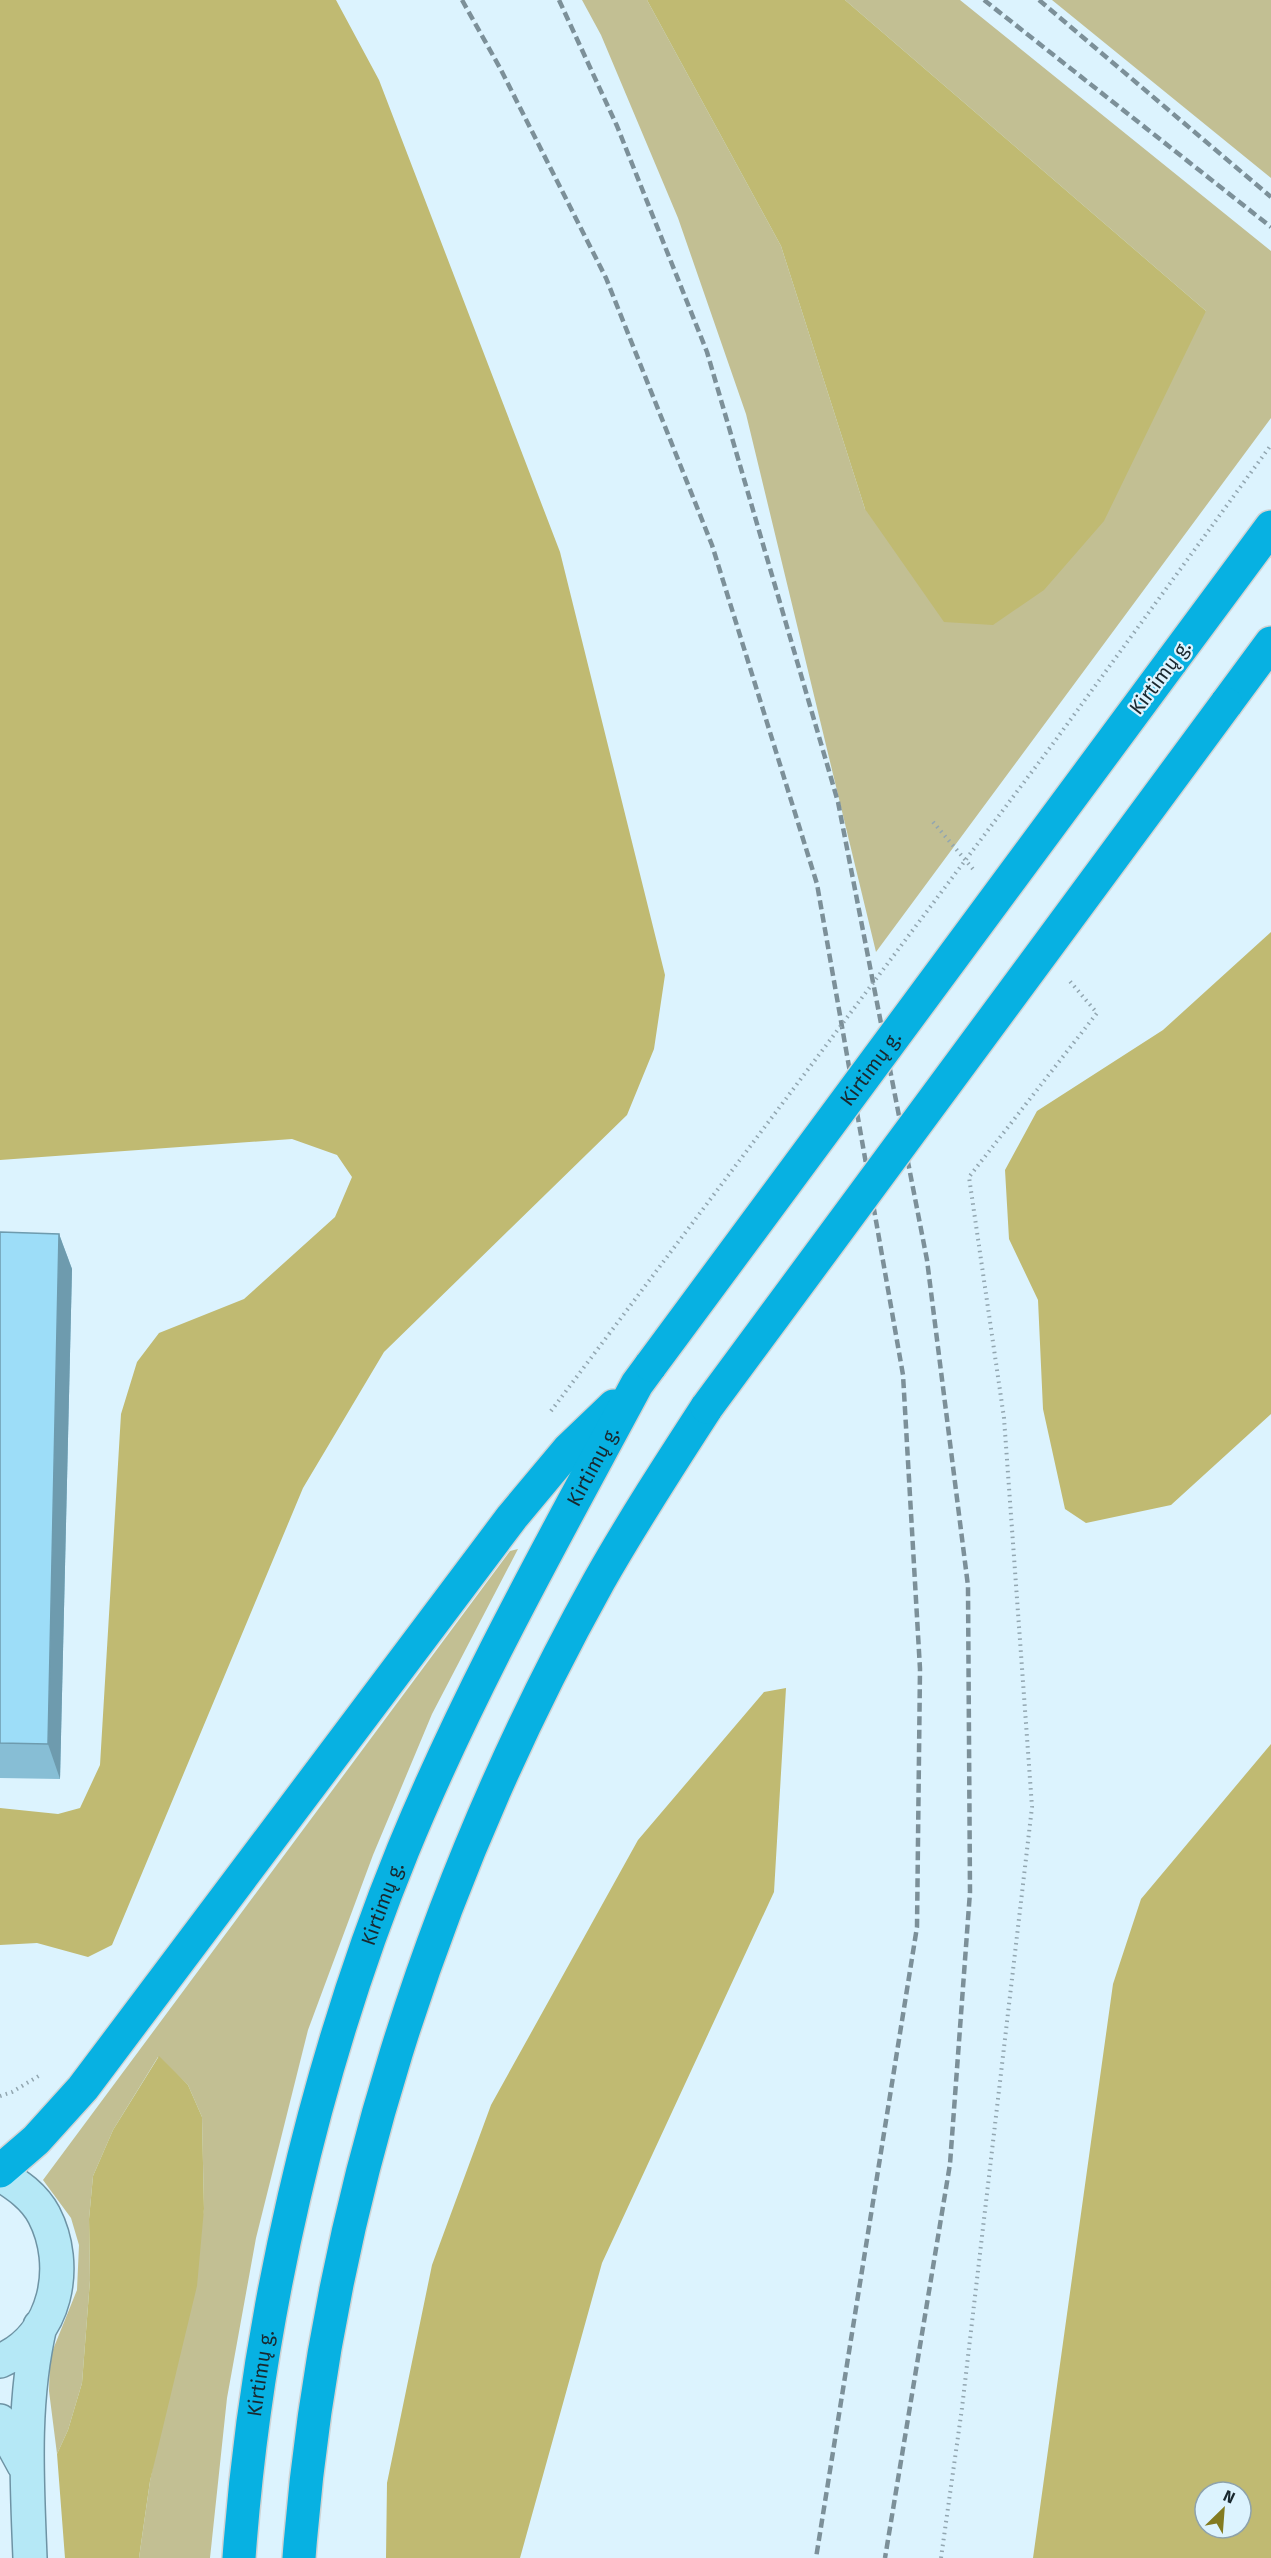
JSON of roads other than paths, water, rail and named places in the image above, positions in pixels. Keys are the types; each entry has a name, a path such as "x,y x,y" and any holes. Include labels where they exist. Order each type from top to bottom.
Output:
{"highway":[{"name":"Kirtimų g.","path":"239,2558 250,2444 268,2325 292,2209 342,2024 372,1929 437,1771 496,1649 644,1374 1271,527"},
{"path":"299,2558 311,2443 325,2354 350,2227 376,2118 401,2035 459,1875 493,1794 551,1672 600,1580 707,1407 1271,643"},
{"path":"0,2173 36,2140 83,2088 512,1517 568,1450 644,1374"}],"street":[{"path":"0,2173 24,2189 43,2212 55,2240 59,2270 54,2299 40,2326 25,2344 0,2361"},
{"path":"30,2558 26,2469 27,2399 31,2364 40,2326"},
{"path":"0,2421 26,2469"}],"railway":[{"path":"462,0 500,68 606,278 712,545 817,884 903,1375 920,1669 917,1927 816,2558"},
{"path":"559,0 617,126 707,352 838,802 927,1260 968,1586 970,1892 950,2164 885,2558"},
{"path":"984,0 1271,227"},
{"path":"1039,0 1271,197"}]}
